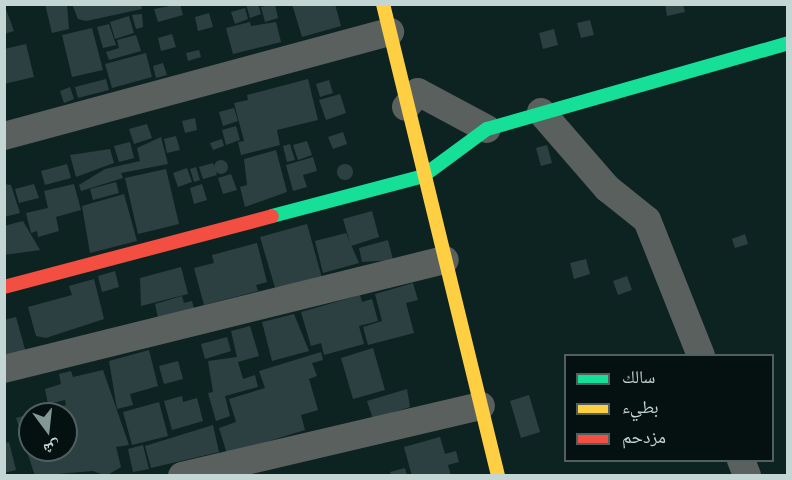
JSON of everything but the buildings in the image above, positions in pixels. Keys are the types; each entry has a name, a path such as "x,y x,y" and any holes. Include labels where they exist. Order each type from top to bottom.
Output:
{"street":[{"path":"383,4 406,107 498,476"},
{"path":"4,136 390,32"},
{"path":"4,287 423,176 487,129 788,43"},
{"path":"406,107 418,92 487,129"},
{"path":"541,112 607,188 647,220 700,354"},
{"path":"4,369 446,260"},
{"path":"182,476 481,406"}],"traffic: fast":[{"path":"272,216 423,176 487,129 788,43"}],"traffic: slow":[{"path":"383,4 498,476"}],"traffic: jam":[{"path":"4,287 272,216"}]}
